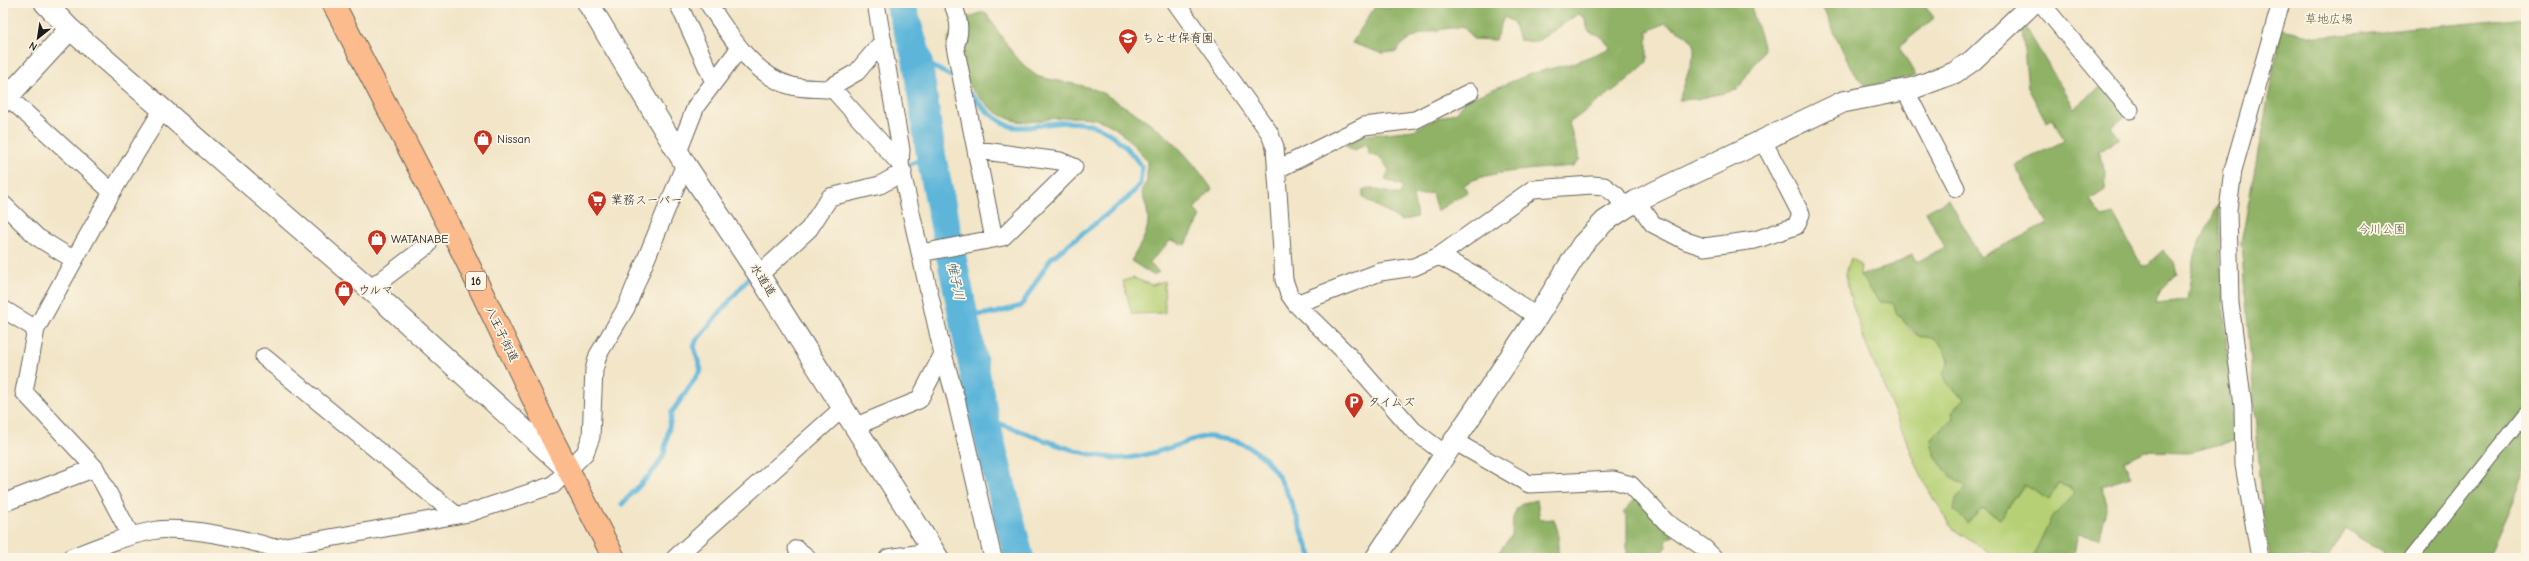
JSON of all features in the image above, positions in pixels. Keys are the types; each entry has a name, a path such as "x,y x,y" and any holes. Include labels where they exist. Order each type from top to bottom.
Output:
{"highway":[{"name":"八王子街道","path":"333,3 459,245 568,470 614,558"}],"street":[{"path":"45,3 70,30 370,289 568,470"},
{"name":"水道道","path":"588,3 682,158 856,426 928,554"},
{"path":"678,3 713,80"},
{"path":"708,3 739,49 772,77 792,86 826,89 831,87 857,72 883,41"},
{"path":"876,3 901,150 902,168 929,252 943,354 956,399 993,558"},
{"path":"952,3 958,16 960,37 956,46 977,150 988,240"},
{"path":"1176,3 1270,132 1275,147 1284,280 1289,294 1296,304 1349,356 1412,430 1529,484 1613,480 1631,485 1666,522 1704,548 1714,558"},
{"path":"1376,558 1537,317 1582,245 1605,221 1630,205 1843,102 1905,90 1954,73 1972,61 2033,3"},
{"path":"2041,3 2130,110"},
{"path":"2260,558 2244,465 2243,406 2230,303 2228,210 2233,170 2281,3"},
{"path":"70,30 5,99 112,192"},
{"path":"70,558 130,536 159,530 199,533 250,541 274,548 456,515 553,485 586,454 591,437 594,370 598,355 626,308 682,158 696,106 713,80 739,49"},
{"path":"831,87 902,168"},
{"path":"1905,90 1956,188"},
{"path":"1276,170 1364,126 1415,120 1470,92"},
{"path":"130,536 95,468 24,392 36,329 112,192 163,109"},
{"path":"1296,304 1380,272 1414,266 1439,256 1533,189 1592,185 1604,186 1653,224 1686,241 1704,247 1755,240 1796,226 1801,214 1763,141"},
{"path":"929,252 1003,237 1074,166 1060,161 977,150"},
{"path":"759,275 809,229 830,197 880,185 902,168"},
{"path":"3,204 37,237 74,260"},
{"path":"370,289 428,245"},
{"path":"1439,256 1481,278 1537,317"},
{"path":"3,309 36,329"},
{"path":"856,426 919,400 943,354"},
{"path":"264,357 456,515"},
{"path":"675,558 844,408"},
{"path":"2411,558 2526,413"},
{"path":"3,503 95,468"},
{"path":"888,558 928,554"}],"green space":[{"path":"1393,3 1750,3 1764,49 1737,90 1697,99 1679,100 1694,55 1694,44 1686,35 1665,23 1647,32 1647,62 1626,81 1569,123 1580,159 1573,166 1500,173 1473,180 1464,185 1467,192 1437,211 1432,193 1413,196 1417,217 1402,221 1363,198 1363,190 1368,188 1400,195 1403,186 1385,180 1389,170 1379,157 1369,155 1368,146 1364,144 1354,151 1345,145 1359,136 1414,130 1436,119 1457,112 1464,101 1530,74 1573,63 1611,48 1599,35 1589,32 1586,27 1585,18 1578,14 1536,42 1519,40 1513,22 1504,17 1495,40 1473,39 1463,26 1417,35 1409,39 1396,52 1381,53 1352,43 1376,5 1382,8 1389,8"},
{"path":"1821,3 1924,3 1934,18 1899,47 1916,76 1866,86 1851,69"},
{"path":"985,12 1008,47 1029,70 1040,77 1094,89 1137,114 1172,141 1202,175 1212,189 1194,209 1201,217 1185,245 1171,240 1149,263 1159,272 1153,275 1131,261 1142,242 1147,228 1147,212 1141,191 1147,181 1147,161 1126,137 1107,123 1089,118 1056,118 1024,122 1014,120 995,111 986,104 954,69 949,59 947,49 947,44 951,34 966,20"},
{"name":"今川公園","path":"2526,18 2526,470 2488,558 2383,558 2384,553 2345,529 2328,558 2270,558 2264,523 2241,243 2281,29 2319,37"},
{"path":"2026,28 2074,108 2104,84 2127,114 2111,127 2120,138 2098,152 2106,172 2105,190 2090,200 2103,217 2113,214 2142,266 2147,265 2163,250 2174,262 2177,273 2158,292 2156,303 2187,300 2194,255 2219,203 2221,275 2234,441 2189,452 2144,451 2124,461 2131,477 2101,486 2107,504 2100,539 2078,534 2074,554 2062,555 2059,558 2032,558 2052,516 2074,494 2070,486 2059,483 2049,500 2024,485 2000,519 1983,508 1967,523 1954,510 1956,499 1966,487 1948,473 1938,461 1932,447 1931,439 1953,418 1951,412 1964,398 1948,385 1943,373 1950,360 1939,342 1932,338 1919,336 1897,314 1893,303 1880,302 1860,275 1891,266 1913,254 1917,262 1945,247 1926,212 1949,199 1980,257 2047,224 2015,165 2064,141 2053,119 2047,123 2028,88 2022,31"},
{"path":"1851,258 1861,266 1860,275 1880,302 1893,303 1907,326 1915,334 1938,340 1946,351 1949,365 1948,385 1964,398 1951,412 1953,418 1931,439 1932,447 1938,461 1948,473 1966,487 1956,499 1967,523 1982,508 2000,519 2024,485 2048,499 2059,483 2070,486 2074,494 2032,558 1997,558 1953,529 1923,480 1864,340 1849,293 1846,273"},
{"path":"1133,278 1152,285 1164,281 1165,313 1132,314 1123,281"},
{"path":"1636,498 1674,535 1666,540 1667,547 1657,558 1627,558 1627,516 1623,513"},
{"path":"1537,500 1540,520 1554,519 1558,532 1558,558 1494,558 1512,535 1513,518 1517,508 1523,503"}],"waterway":[{"name":"帷子川","path":"900,3 917,58 931,156 984,418 1019,558"},
{"path":"917,58 958,80"},
{"path":"965,316 996,313 1021,306 1051,258 1128,198 1140,184 1142,167 1122,144 1102,129 1090,125 1063,122 1024,127 1010,126 993,116 970,94"},
{"path":"903,167 931,156"},
{"path":"622,504 656,468 664,454 672,412 701,370 694,347 696,341 753,273"},
{"path":"984,418 1065,447 1098,456 1114,458 1136,457 1203,437 1224,439 1244,444 1260,454 1283,484 1312,558"}],"place":[{"name":"ちとせ保育園","path":"1128,55"},
{"name":"Nissan","path":"483,156"},
{"name":"業務スーパー","path":"597,217"},
{"name":"WATANABE","path":"377,256"},
{"name":"ウルマ","path":"344,307"},
{"name":"タイムズ","path":"1354,419"}],"park label":[{"name":"草地広場","path":"2329,19"}]}
